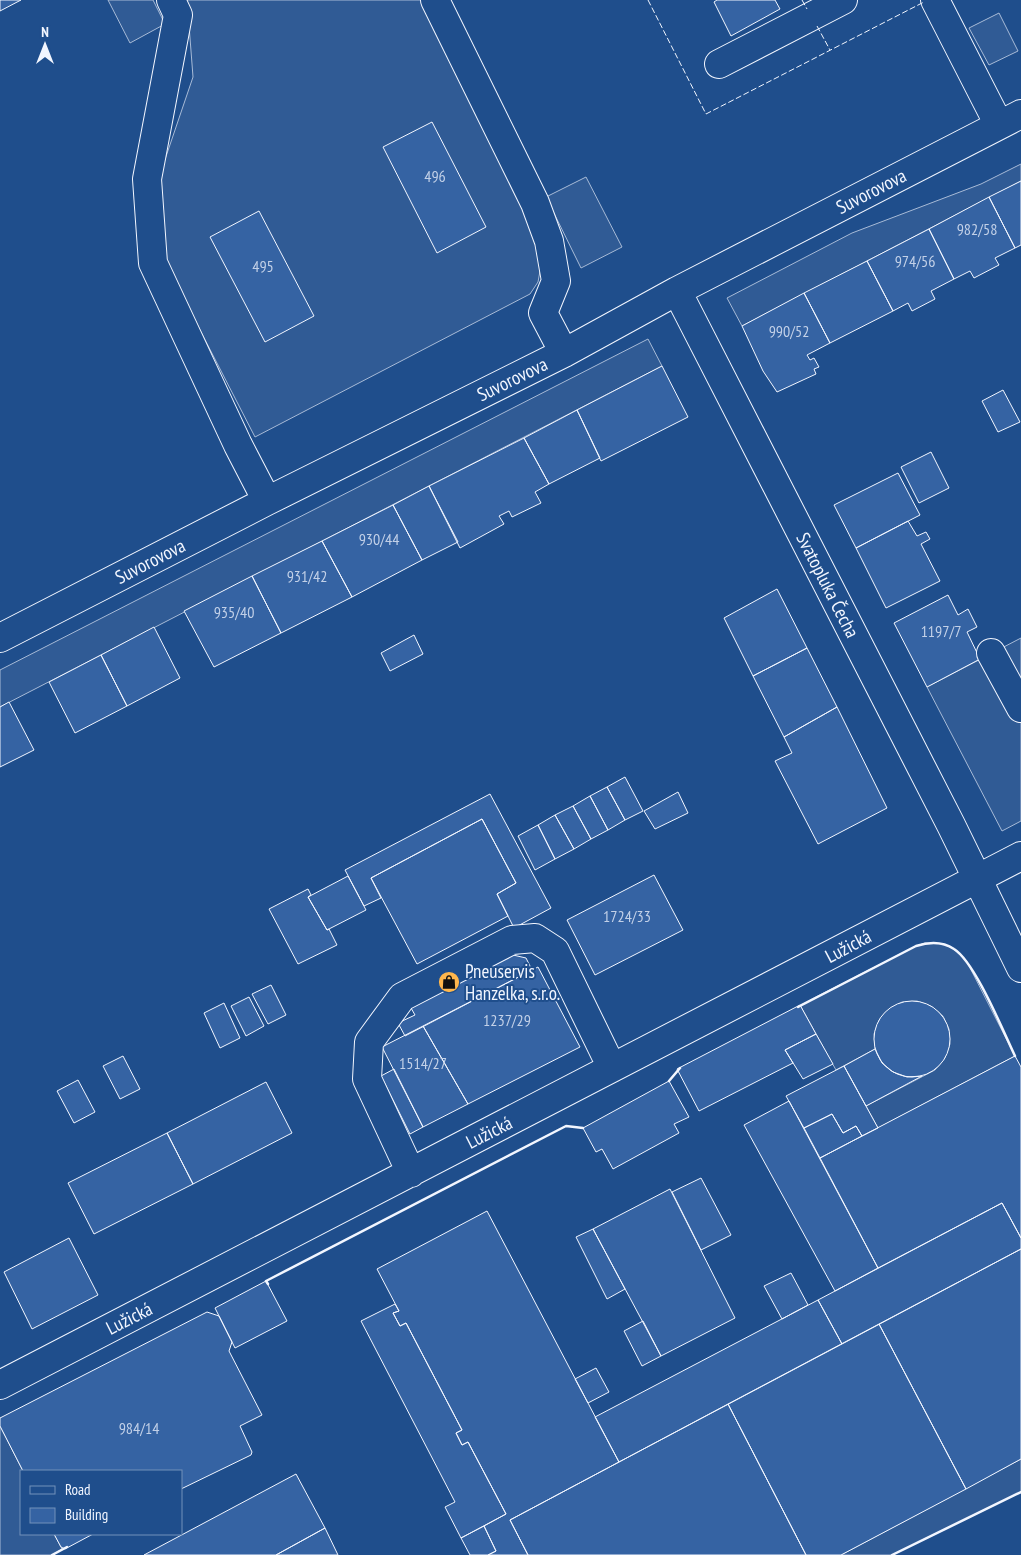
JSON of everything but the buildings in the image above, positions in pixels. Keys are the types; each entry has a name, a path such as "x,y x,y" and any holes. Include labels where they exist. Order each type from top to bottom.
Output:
{"street":[{"path":"171,0 178,15 146,179 153,263 238,446 267,501"},
{"path":"435,0 546,229 556,281 543,313 564,353"},
{"path":"719,64 843,0"},
{"path":"935,0 1010,119"},
{"name":"Suvorovova","path":"0,638 267,501 564,353 677,291 1010,119"},
{"name":"Svatopluka Čecha","path":"677,291 978,879 1021,968"},
{"path":"991,653 1021,708"},
{"path":"978,879 1021,856"},
{"name":"Lužická","path":"0,1385 978,879"},
{"path":"411,1173 367,1078 369,1042 402,997 512,940 535,938 555,951 612,1068"}],"shaded area":[{"path":"108,0 153,0 165,24 130,43"},
{"path":"183,0 423,0 535,233 540,271 538,282 530,294 255,437 164,260 158,180 193,77 188,12"},
{"path":"999,13 1018,51 989,65 969,28"},
{"path":"1021,164 1021,181 742,326 727,298 852,233 981,184"},
{"path":"586,177 622,247 581,268 546,197"},
{"path":"648,339 662,366 0,707 0,670"},
{"path":"1021,638 1021,821 1002,831 927,687"},
{"path":"925,943 943,944 952,948 966,960 1015,1056 878,1128 866,1106 935,1070 945,1058 950,1044 949,1029 943,1016 931,1006 917,1001 902,1002 889,1009 879,1020 874,1034 875,1049 836,1070 800,1005"},
{"path":"0,1426 22,1470 20,1470 20,1535 55,1535 62,1549 52,1555 0,1555"},
{"path":"1021,1459 1021,1492 892,1555 841,1555"}],"fence":[{"path":"648,0 706,114 924,2"},
{"path":"802,0 807,9"},
{"path":"817,26 830,50"}],"wall":[{"path":"798,1007 916,946 940,943 954,949 971,968 988,998 1015,1056"},
{"path":"669,1081 680,1068"},
{"path":"268,1284 266,1281 566,1126 583,1128"},
{"path":"892,1555 1021,1492"},
{"path":"52,1555 67,1547"}],"place":[{"name":"Pneuservis Hanzelka, s.r.o.","path":"449,982"}]}
